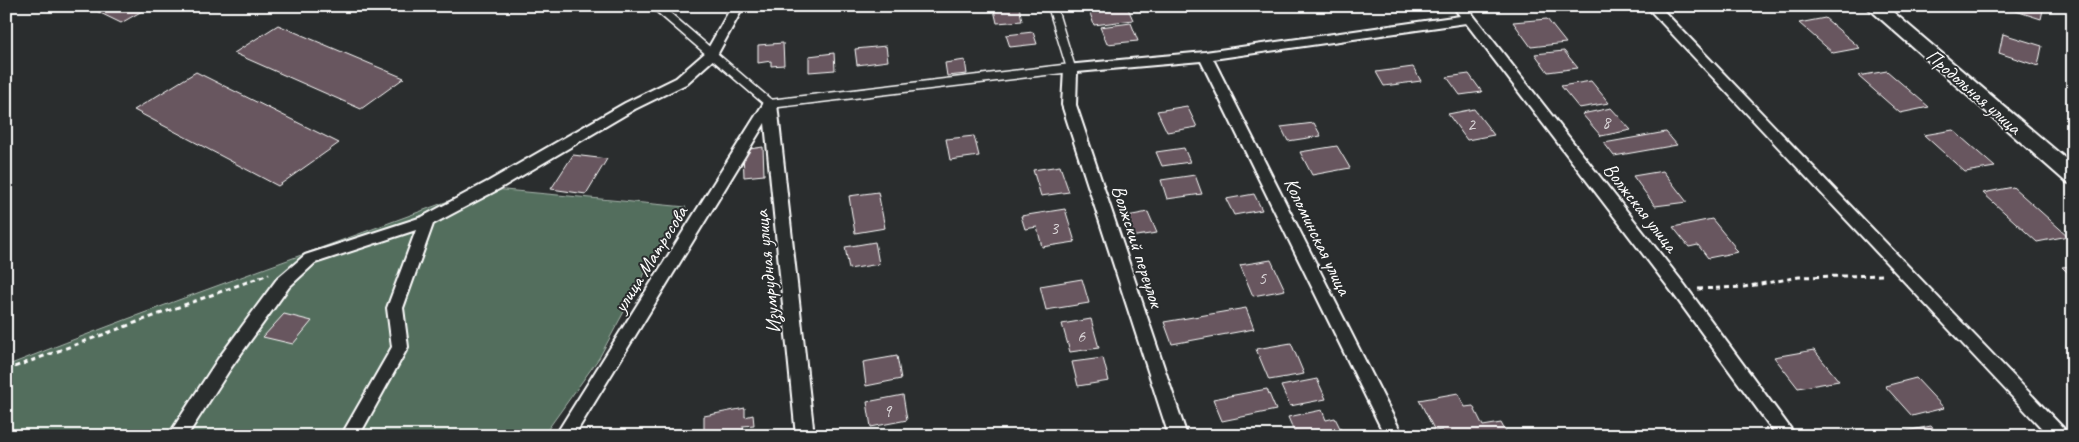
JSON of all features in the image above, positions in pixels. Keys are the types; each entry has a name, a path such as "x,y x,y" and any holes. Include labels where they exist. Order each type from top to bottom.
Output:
{"street":[{"path":"177,436 224,364 283,283 310,259 427,221 494,185 630,106 681,81 711,54 738,6"},
{"path":"1652,6 2060,436"},
{"name":"Продольная улица","path":"1875,6 2073,177"},
{"path":"1071,68 1205,56 1464,12"},
{"name":"Волжская улица","path":"1464,12 1678,288 1787,436"},
{"name":"Коломинская улица","path":"1205,56 1394,436"},
{"name":"Волжский переулок","path":"1071,68 1069,105 1178,436"},
{"name":"улица Матросова","path":"564,436 770,104"},
{"name":"Изумрудная улица","path":"770,104 805,436"},
{"path":"350,436 400,348 395,308 427,221"}],"lane":[{"path":"656,6 770,104 1071,68 1052,6"}],"path":[{"path":"6,370 273,272"},
{"path":"1678,288 1693,290 1744,286 1799,278 1906,273"}],"green space":[{"path":"483,188 686,207 660,245 599,358 543,436 6,436 6,366"}],"building":[{"path":"86,6 151,6 121,23"},
{"path":"989,6 1019,6 1022,21 997,23 994,10 990,11"},
{"path":"1127,6 1133,20 1094,25 1088,7"},
{"path":"2000,6 2036,6 2036,8 2043,10 2041,19"},
{"path":"1825,18 1860,48 1833,53 1799,23"},
{"path":"1547,19 1566,43 1531,47 1513,22"},
{"path":"1131,23 1138,41 1107,44 1100,27"},
{"path":"278,25 404,78 361,109 234,53"},
{"path":"1033,32 1037,44 1010,47 1006,35"},
{"path":"2003,34 2042,46 2038,66 1999,53"},
{"path":"783,43 784,65 771,66 771,61 758,63 758,45"},
{"path":"886,46 888,61 857,65 855,49"},
{"path":"1564,51 1578,68 1548,72 1535,54"},
{"path":"834,53 835,70 809,72 809,56"},
{"path":"965,60 967,74 947,76 945,63"},
{"path":"1413,67 1421,81 1384,86 1376,72"},
{"path":"1887,71 1929,107 1900,113 1858,76"},
{"path":"196,72 339,143 278,186 134,110"},
{"path":"1469,74 1482,92 1460,95 1447,77"},
{"path":"1591,81 1609,103 1579,108 1561,86"},
{"path":"1187,106 1197,127 1167,132 1157,111"},
{"path":"1611,108 1631,130 1601,136 1582,114"},
{"path":"1474,109 1494,135 1467,140 1448,114"},
{"path":"1314,123 1321,136 1288,141 1281,127"},
{"path":"1953,130 1995,167 1965,172 1924,135"},
{"path":"1666,132 1677,145 1614,156 1604,143"},
{"path":"974,136 979,156 950,160 946,139"},
{"path":"1337,146 1350,168 1312,175 1300,152"},
{"path":"763,147 764,175 744,177 743,150"},
{"path":"1184,148 1190,162 1162,166 1156,152"},
{"path":"573,155 607,159 586,194 551,189"},
{"path":"1060,166 1069,192 1041,196 1033,170"},
{"path":"1663,171 1687,202 1655,206 1633,176"},
{"path":"1195,175 1202,194 1167,199 1161,180"},
{"path":"2013,187 2068,236 2037,242 1983,193"},
{"path":"878,192 885,228 855,233 849,196"},
{"path":"1254,194 1262,210 1234,215 1226,199"},
{"path":"1065,209 1075,242 1042,247 1037,227 1025,229 1021,216"},
{"path":"1148,212 1157,233 1129,237 1122,217"},
{"path":"1712,219 1738,252 1708,258 1698,245 1689,247 1673,227"},
{"path":"875,242 879,264 849,269 845,247"},
{"path":"1271,260 1285,290 1253,296 1240,265"},
{"path":"2073,266 2073,278 2062,267"},
{"path":"1082,279 1089,303 1046,310 1040,286"},
{"path":"1246,308 1254,329 1172,344 1164,322"},
{"path":"284,314 312,321 293,344 263,337"},
{"path":"1091,319 1099,348 1070,352 1062,324"},
{"path":"1291,343 1304,374 1269,380 1256,349"},
{"path":"1814,350 1839,381 1798,388 1774,357"},
{"path":"897,356 901,379 866,386 863,362"},
{"path":"1103,358 1109,381 1078,386 1072,362"},
{"path":"1916,378 1944,408 1912,416 1885,386"},
{"path":"1317,379 1326,399 1290,406 1281,386"},
{"path":"1267,389 1276,410 1222,421 1213,399"},
{"path":"1458,393 1465,407 1473,406 1483,426 1501,423 1508,436 1445,436 1442,430 1435,431 1419,400"},
{"path":"903,395 907,420 871,427 867,402"},
{"path":"745,408 745,417 753,415 754,425 743,426 744,436 704,436 704,416"},
{"path":"1322,410 1326,420 1335,418 1343,434 1296,436 1288,417"},
{"path":"1931,426 1939,436 1882,436"}]}
